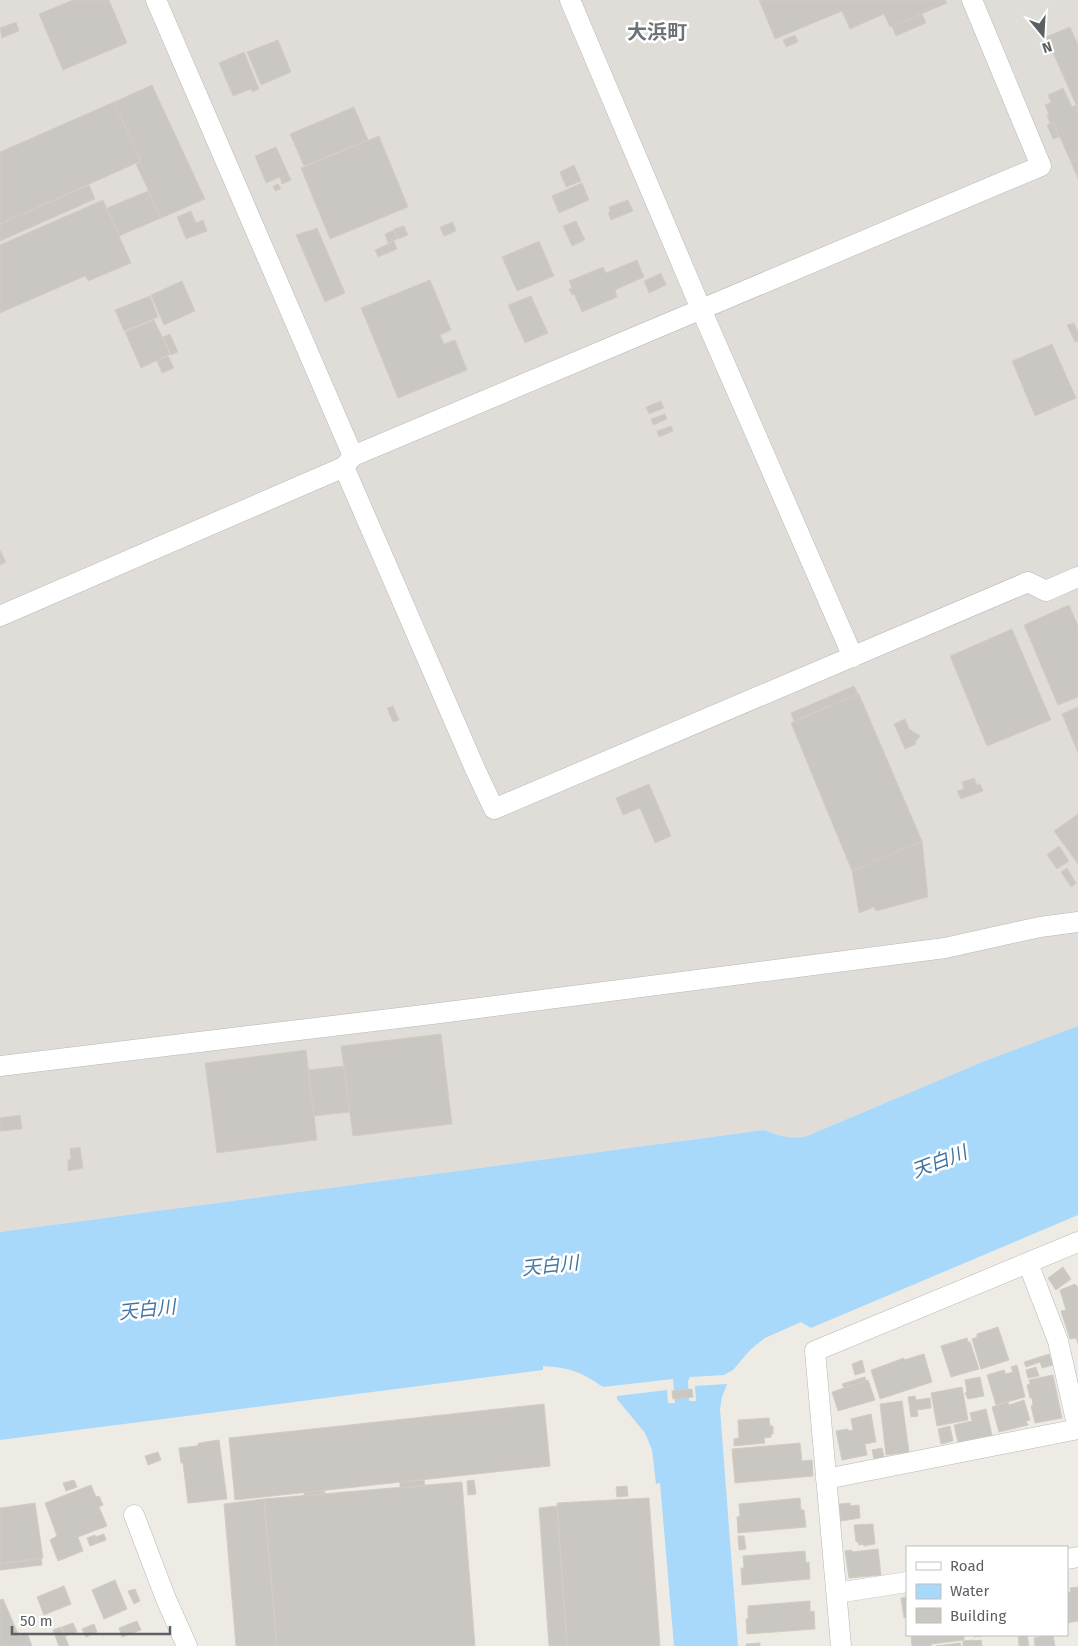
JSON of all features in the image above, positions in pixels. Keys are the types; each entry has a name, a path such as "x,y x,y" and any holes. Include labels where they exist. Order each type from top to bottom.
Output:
{"street":[{"path":"156,0 476,771 494,809 1028,582 1046,591 1078,577"},
{"path":"570,0 701,309 853,657"},
{"path":"0,616 348,461 701,309 1041,166 972,0"},
{"path":"0,1066 422,1015 945,948 1040,926 1078,922"},
{"path":"841,1646 815,1351 1078,1242"},
{"path":"826,1479 1078,1429 1058,1341 1028,1263"},
{"path":"134,1515 166,1599 187,1646"},
{"path":"836,1592 906,1582"}],"shaded area":[{"path":"0,0 1078,0 1078,1026 987,1060 807,1136 795,1139 779,1137 764,1130 0,1232"}],"water":[{"name":"天白川","path":"1078,1026 1078,1215 811,1328 801,1322 765,1338 751,1349 733,1370 724,1375 690,1377 688,1381 689,1401 696,1401 695,1386 727,1384 720,1409 738,1646 674,1646 660,1483 656,1484 652,1450 645,1433 617,1399 617,1396 667,1390 668,1403 675,1403 673,1379 603,1387 588,1377 574,1371 543,1366 543,1370 0,1440 0,1232 764,1130 785,1137 807,1136 987,1060"}],"building":[{"path":"73,0 109,0 127,43 63,70 39,14"},
{"path":"759,0 945,0 947,3 890,27 884,14 850,29 842,11 775,39"},
{"path":"922,14 926,23 896,36 892,26"},
{"path":"16,22 19,31 2,38 0,28"},
{"path":"1070,27 1078,45 1078,109 1046,37"},
{"path":"795,35 798,42 786,47 783,40"},
{"path":"278,40 291,72 261,85 247,52"},
{"path":"244,52 259,89 252,92 251,89 233,96 219,63"},
{"path":"152,85 205,199 161,218 136,164 141,161 114,102"},
{"path":"1063,88 1072,107 1076,105 1078,110 1078,159 1071,162 1053,122 1050,123 1045,105 1051,102 1048,95"},
{"path":"114,102 141,161 0,224 0,152"},
{"path":"354,107 368,140 304,166 290,134"},
{"path":"1053,122 1059,137 1053,139 1047,125"},
{"path":"379,136 408,207 330,239 301,168"},
{"path":"276,147 291,180 282,184 280,177 266,183 255,156"},
{"path":"1078,159 1078,179 1071,162"},
{"path":"574,165 581,181 566,187 560,172"},
{"path":"582,183 589,200 559,213 552,196"},
{"path":"278,184 281,189 275,191 273,186"},
{"path":"89,185 95,199 0,241 0,224"},
{"path":"148,191 161,218 119,236 107,208"},
{"path":"103,200 131,263 88,281 85,276 0,313 0,245"},
{"path":"628,200 633,211 611,220 608,213 610,212 609,207"},
{"path":"191,211 196,223 203,220 207,231 186,239 177,217"},
{"path":"576,221 585,240 572,246 563,226"},
{"path":"453,222 456,231 444,236 440,227"},
{"path":"404,226 408,235 398,239 394,229"},
{"path":"317,228 345,293 325,302 296,235"},
{"path":"394,230 397,239 388,243 385,234"},
{"path":"394,241 397,249 378,257 375,250"},
{"path":"539,241 554,276 517,291 502,257"},
{"path":"637,260 644,277 615,290 617,297 582,312 574,294 572,295 569,289 572,288 569,281 603,267 606,273"},
{"path":"661,273 666,285 649,293 644,281"},
{"path":"430,280 451,330 440,335 444,344 455,340 467,370 398,398 361,308"},
{"path":"182,281 195,311 164,325 151,295"},
{"path":"150,296 158,317 124,331 115,310"},
{"path":"531,296 548,333 525,343 508,305"},
{"path":"154,320 170,354 141,368 125,332"},
{"path":"1074,323 1078,332 1078,341 1075,342 1067,325"},
{"path":"170,334 178,352 171,355 163,337"},
{"path":"1052,344 1076,398 1035,416 1012,361"},
{"path":"168,356 174,368 162,373 157,361"},
{"path":"661,401 664,408 649,414 646,407"},
{"path":"665,414 667,419 653,425 651,419"},
{"path":"671,426 673,431 659,437 657,431"},
{"path":"0,550 6,562 0,565"},
{"path":"1069,605 1078,626 1078,697 1058,705 1024,625"},
{"path":"1012,629 1051,720 987,746 950,656"},
{"path":"854,686 858,694 794,721 791,713"},
{"path":"858,694 922,841 852,871 791,723"},
{"path":"393,706 399,720 393,722 387,708"},
{"path":"1078,707 1078,753 1062,714"},
{"path":"905,719 909,729 920,736 915,742 916,744 905,749 894,724"},
{"path":"974,778 977,785 980,784 983,791 961,799 957,791 964,789 962,782"},
{"path":"649,784 671,836 655,843 640,808 623,815 616,798"},
{"path":"1078,814 1078,864 1054,831"},
{"path":"922,841 928,897 876,911 874,907 859,913 852,871"},
{"path":"1059,846 1069,861 1057,869 1047,855"},
{"path":"1067,868 1076,883 1071,887 1061,872"},
{"path":"441,1034 452,1124 353,1136 341,1046"},
{"path":"306,1050 317,1140 217,1153 205,1063"},
{"path":"344,1066 350,1112 314,1116 308,1070"},
{"path":"20,1115 22,1129 0,1131 0,1118"},
{"path":"80,1147 83,1168 68,1171 68,1160 71,1159 70,1149"},
{"path":"1063,1267 1071,1279 1056,1290 1048,1278"},
{"path":"1075,1284 1078,1287 1078,1344 1076,1338 1070,1339 1061,1311 1066,1310 1060,1290"},
{"path":"998,1327 1009,1360 981,1369 972,1339 977,1337 977,1334"},
{"path":"967,1338 979,1369 951,1377 941,1346"},
{"path":"924,1354 932,1382 880,1399 871,1370 904,1358 904,1360"},
{"path":"1049,1354 1053,1365 1042,1368 1040,1362 1026,1367 1024,1362"},
{"path":"862,1360 865,1372 855,1375 852,1364"},
{"path":"1017,1365 1025,1397 996,1405 987,1375 1004,1370 1006,1374 1013,1372 1011,1367"},
{"path":"1036,1367 1039,1376 1028,1378 1026,1370"},
{"path":"1053,1375 1062,1418 1035,1423 1031,1406 1033,1405 1032,1398 1030,1398 1027,1385 1030,1384 1029,1380"},
{"path":"865,1377 866,1381 844,1388 842,1384"},
{"path":"980,1377 984,1396 968,1399 965,1393 967,1392 965,1380"},
{"path":"868,1380 875,1400 838,1411 832,1392"},
{"path":"962,1387 968,1420 937,1426 931,1393"},
{"path":"692,1389 693,1397 673,1399 672,1391"},
{"path":"915,1396 916,1400 930,1398 931,1408 917,1410 918,1416 911,1417 908,1397"},
{"path":"1024,1400 1030,1420 1026,1421 1028,1425 999,1432 992,1407 1008,1402 1009,1405"},
{"path":"902,1401 909,1452 886,1455 880,1404"},
{"path":"544,1404 550,1466 235,1500 229,1438"},
{"path":"986,1409 992,1435 958,1442 954,1425 972,1421 970,1413"},
{"path":"871,1414 876,1442 865,1444 867,1455 842,1460 836,1431 853,1430 851,1419"},
{"path":"769,1418 770,1426 773,1426 773,1434 771,1434 771,1437 764,1438 765,1443 734,1446 734,1439 739,1438 738,1420"},
{"path":"950,1426 953,1441 941,1444 938,1429"},
{"path":"219,1440 227,1499 188,1503 183,1463 181,1463 179,1448 197,1446 199,1443"},
{"path":"800,1443 802,1461 812,1460 813,1476 735,1483 732,1449"},
{"path":"882,1448 884,1457 874,1459 872,1450"},
{"path":"158,1452 161,1460 148,1465 145,1456"},
{"path":"74,1480 77,1487 66,1491 63,1483"},
{"path":"424,1480 425,1486 400,1488 400,1482"},
{"path":"474,1480 476,1494 468,1495 467,1481"},
{"path":"462,1482 475,1646 277,1646 264,1499"},
{"path":"91,1485 96,1497 99,1496 103,1505 99,1507 107,1526 78,1537 83,1551 58,1561 50,1540 57,1536 45,1503"},
{"path":"627,1486 628,1496 617,1497 616,1487"},
{"path":"324,1490 325,1494 304,1496 304,1493"},
{"path":"649,1498 660,1646 567,1646 557,1503"},
{"path":"800,1498 806,1527 738,1533 737,1517 740,1516 739,1504"},
{"path":"264,1499 277,1646 236,1646 224,1504"},
{"path":"35,1503 43,1558 0,1564 0,1508"},
{"path":"850,1503 850,1506 859,1505 860,1518 841,1521 839,1504"},
{"path":"557,1506 567,1646 549,1646 539,1508"},
{"path":"873,1524 875,1544 859,1545 856,1542 854,1525"},
{"path":"104,1534 106,1540 98,1543 95,1537"},
{"path":"95,1535 98,1543 90,1546 87,1538"},
{"path":"738,1536 744,1536 746,1549 739,1550"},
{"path":"878,1549 881,1575 849,1578 845,1551"},
{"path":"805,1551 806,1563 809,1562 810,1579 742,1585 741,1568 744,1568 743,1556"},
{"path":"41,1558 42,1565 0,1570 0,1564"},
{"path":"115,1580 127,1609 104,1619 92,1590"},
{"path":"64,1586 71,1604 44,1615 37,1597"},
{"path":"1078,1587 1078,1621 1068,1623 1068,1592 1071,1592 1070,1588"},
{"path":"135,1589 140,1601 134,1604 128,1591"},
{"path":"906,1597 906,1617 904,1618 901,1598"},
{"path":"3,1599 19,1636 27,1633 32,1646 0,1646 0,1600"},
{"path":"810,1601 810,1612 814,1611 815,1629 747,1634 746,1619 748,1619 748,1606"},
{"path":"137,1621 141,1630 122,1637 119,1628"},
{"path":"73,1623 77,1632 66,1636 62,1627"},
{"path":"94,1624 97,1632 86,1637 82,1629"},
{"path":"61,1627 69,1646 59,1646 53,1630"},
{"path":"911,1636 964,1636 964,1640 931,1644 931,1646 912,1646"},
{"path":"1018,1636 1027,1636 1029,1646 1019,1646"},
{"path":"1053,1636 1055,1646 1035,1646 1034,1638"},
{"path":"981,1640 982,1646 963,1646 963,1641"},
{"path":"760,1643 760,1646 746,1646 746,1644"},
{"path":"960,1643 961,1646 936,1646"}],"district":[{"name":"大浜町","path":"657,32"}]}
